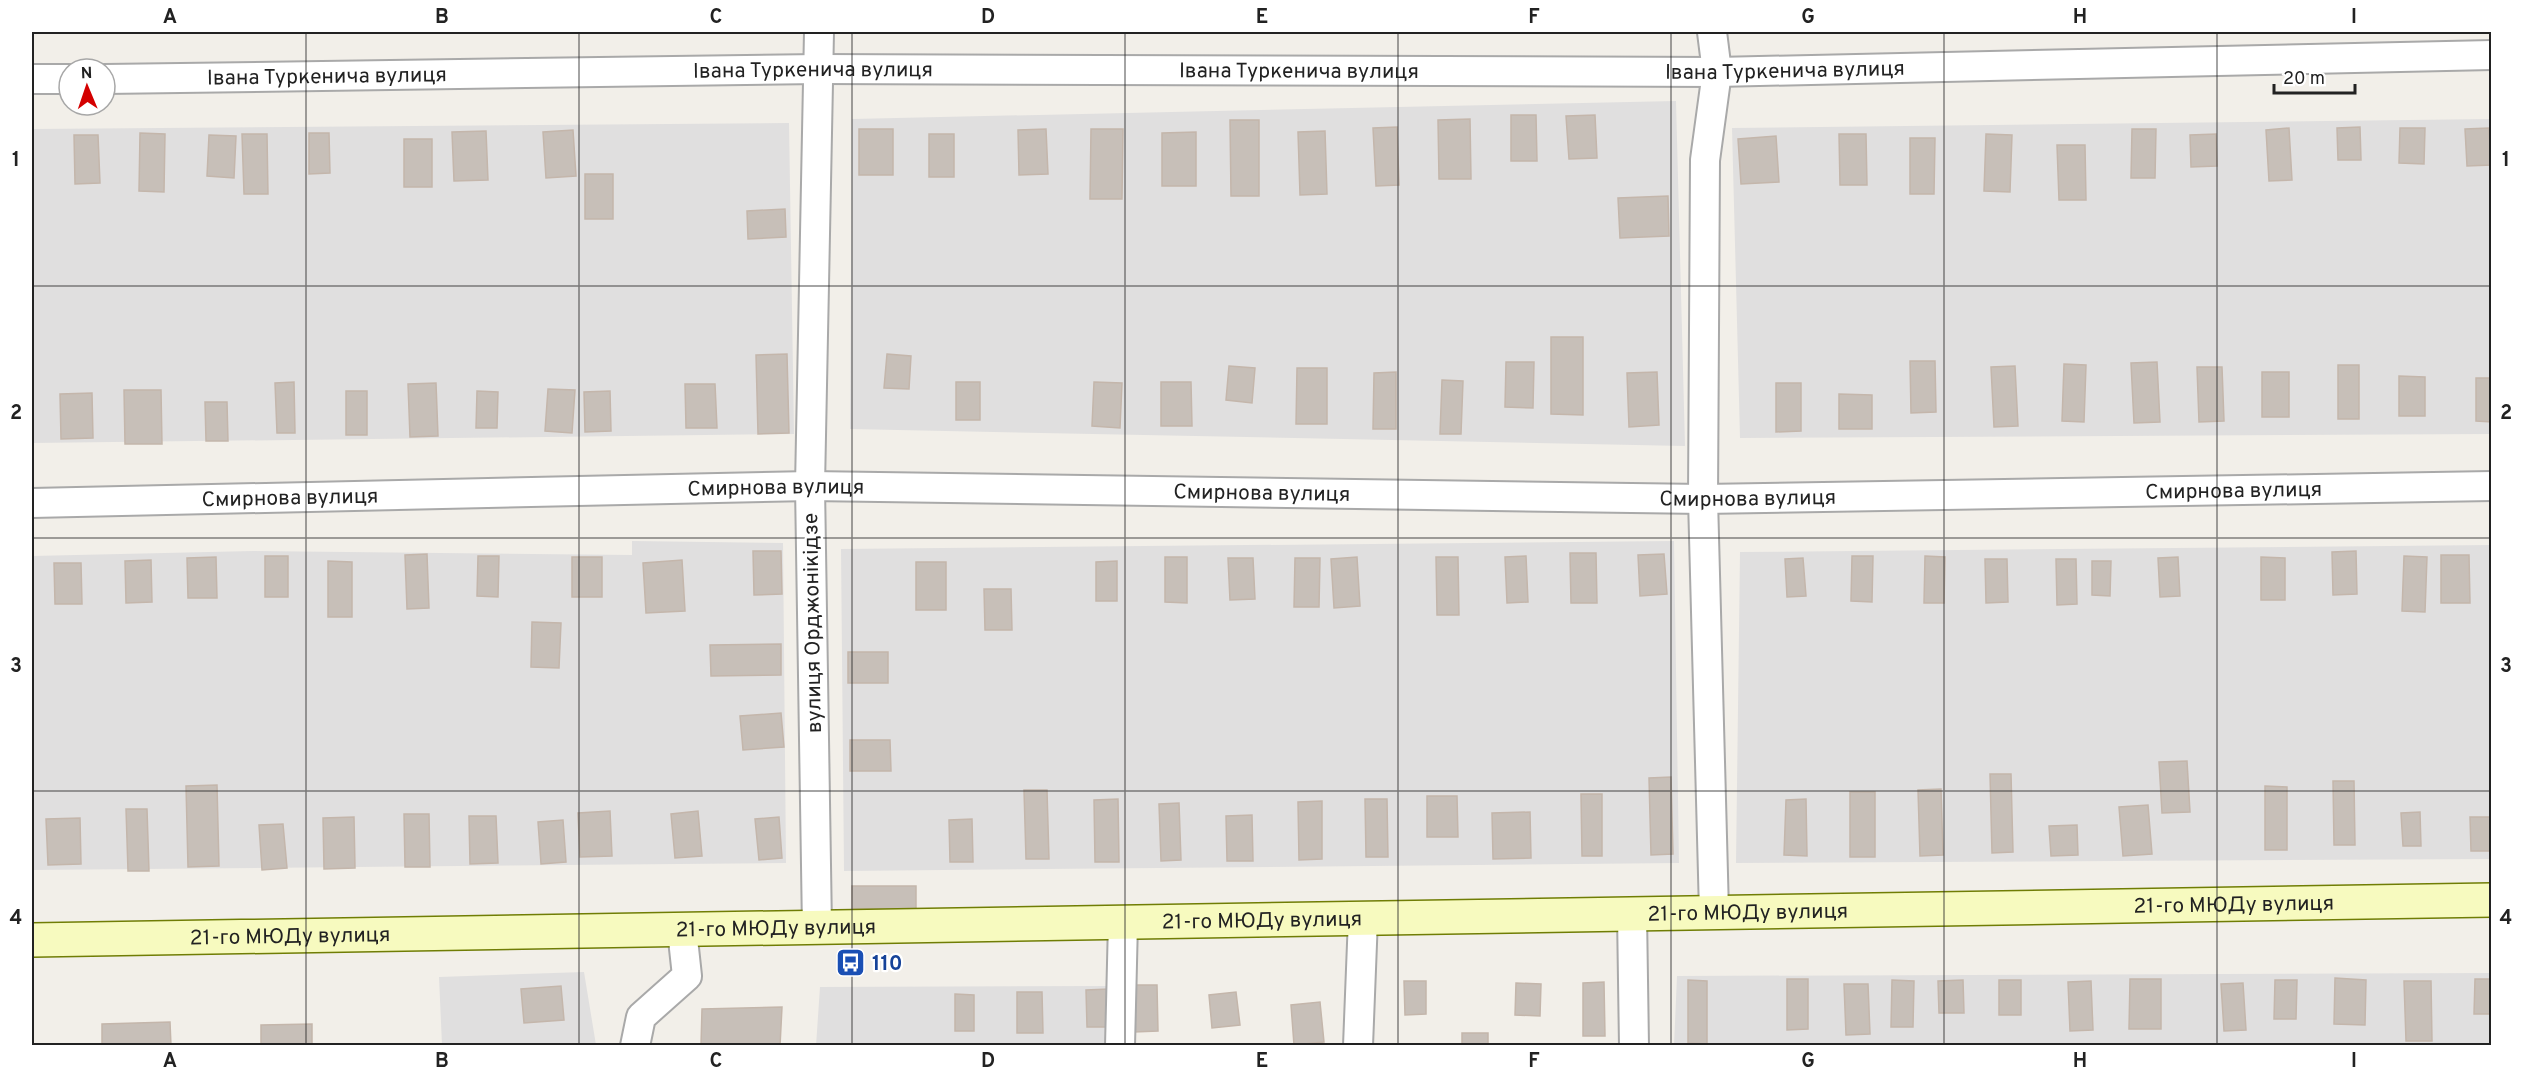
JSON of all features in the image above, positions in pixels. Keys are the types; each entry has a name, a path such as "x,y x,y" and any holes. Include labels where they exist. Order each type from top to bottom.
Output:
{"street":[{"name":"вулиця Орджонікідзе","path":"817,927 810,486 819,32"},
{"path":"1712,32 1717,72 1705,160 1703,499 1714,912"},
{"name":"Івана Туркенича вулиця","path":"117,78 819,69 1717,72 2492,55"},
{"path":"32,80 57,79"},
{"name":"Смирнова вулиця","path":"32,503 810,486 1703,499 2492,486"},
{"name":"21-го МЮДу вулиця","path":"32,940 2492,900"},
{"path":"1632,914 1634,1046"},
{"path":"1358,1046 1362,918"},
{"path":"1120,1046 1123,922"},
{"path":"636,1046 641,1017 687,976 682,930"}],"shaded area":[{"path":"1676,101 1685,446 850,429 852,119"},
{"path":"2491,119 2491,434 1740,438 1732,128"},
{"path":"789,123 794,434 32,443 32,129"},
{"path":"632,541 783,543 786,863 32,870 32,556 253,551 632,555"},
{"path":"1674,541 1679,863 844,871 841,549"},
{"path":"2491,545 2491,859 1736,863 1740,552"},
{"path":"584,972 596,1045 442,1045 439,977"},
{"path":"2491,973 2491,1045 1674,1046 1677,976"},
{"path":"1112,986 1110,1045 816,1046 820,987"}],"building":[{"path":"1511,115 1536,115 1537,161 1511,161"},
{"path":"1595,115 1597,158 1569,159 1566,116"},
{"path":"1470,119 1471,179 1439,179 1438,120"},
{"path":"1230,120 1259,120 1259,196 1231,196"},
{"path":"1397,127 1399,185 1376,186 1373,128"},
{"path":"2360,127 2361,160 2338,160 2337,128"},
{"path":"2289,128 2292,180 2269,181 2266,130"},
{"path":"2400,128 2425,128 2424,164 2399,163"},
{"path":"2489,128 2491,165 2467,166 2465,129"},
{"path":"859,129 893,129 893,175 859,175"},
{"path":"1046,129 1048,174 1019,175 1018,130"},
{"path":"1091,129 1123,129 1122,199 1090,199"},
{"path":"2132,129 2156,129 2155,178 2131,178"},
{"path":"573,130 576,176 546,178 543,132"},
{"path":"486,131 488,180 454,181 452,132"},
{"path":"1325,131 1327,194 1300,195 1298,132"},
{"path":"1196,132 1196,186 1162,186 1162,133"},
{"path":"140,133 165,134 164,192 139,191"},
{"path":"309,133 329,133 330,173 309,174"},
{"path":"242,134 267,134 268,194 244,194"},
{"path":"929,134 954,134 954,177 929,177"},
{"path":"1839,134 1866,134 1867,185 1840,185"},
{"path":"1986,134 2012,135 2010,192 1984,191"},
{"path":"2216,134 2217,166 2191,167 2190,135"},
{"path":"74,135 98,135 100,183 75,184"},
{"path":"209,135 236,136 234,178 207,176"},
{"path":"1776,136 1779,182 1741,184 1738,139"},
{"path":"1910,138 1935,138 1934,194 1910,194"},
{"path":"404,139 432,139 432,187 404,187"},
{"path":"2057,145 2085,145 2086,200 2059,200"},
{"path":"585,174 613,174 613,219 585,219"},
{"path":"1668,196 1669,236 1620,238 1618,198"},
{"path":"785,209 786,237 748,239 747,211"},
{"path":"1551,337 1583,337 1583,415 1551,414"},
{"path":"787,354 789,433 758,434 756,355"},
{"path":"887,354 911,356 909,389 884,388"},
{"path":"1910,361 1935,361 1936,412 1911,413"},
{"path":"1506,362 1534,362 1533,408 1505,407"},
{"path":"2157,362 2160,422 2134,423 2131,363"},
{"path":"2064,364 2086,365 2084,422 2062,421"},
{"path":"2338,365 2359,365 2359,419 2338,419"},
{"path":"1229,366 1255,368 1252,403 1226,400"},
{"path":"2015,366 2018,426 1994,427 1991,367"},
{"path":"2197,367 2222,367 2224,421 2199,422"},
{"path":"1297,368 1327,368 1327,424 1296,424"},
{"path":"1396,372 1396,429 1373,429 1374,373"},
{"path":"1657,372 1659,425 1629,427 1627,373"},
{"path":"2262,372 2289,372 2289,417 2262,417"},
{"path":"2399,376 2425,377 2425,416 2399,416"},
{"path":"2476,378 2492,378 2492,422 2476,421"},
{"path":"1442,380 1463,381 1461,434 1440,434"},
{"path":"294,382 295,433 277,433 275,383"},
{"path":"956,382 980,382 980,420 956,420"},
{"path":"1094,382 1122,383 1120,428 1092,426"},
{"path":"1161,382 1191,382 1192,426 1161,426"},
{"path":"436,383 438,436 410,437 408,384"},
{"path":"1776,383 1801,383 1801,431 1776,432"},
{"path":"685,384 715,384 717,428 686,428"},
{"path":"548,389 575,390 572,433 545,431"},
{"path":"124,390 161,390 162,444 125,444"},
{"path":"346,391 367,391 367,435 346,435"},
{"path":"477,391 498,392 497,428 476,428"},
{"path":"610,391 611,431 585,432 584,392"},
{"path":"92,393 93,438 61,439 60,394"},
{"path":"1839,394 1872,395 1872,429 1839,429"},
{"path":"205,402 227,402 228,441 206,441"},
{"path":"753,551 781,551 782,594 754,595"},
{"path":"2356,551 2357,594 2333,595 2332,552"},
{"path":"1570,553 1596,553 1597,603 1571,603"},
{"path":"427,554 429,608 407,609 405,555"},
{"path":"1664,554 1667,594 1640,596 1638,555"},
{"path":"2441,555 2469,555 2470,603 2441,603"},
{"path":"265,556 288,556 288,597 265,597"},
{"path":"478,556 499,556 498,597 477,596"},
{"path":"1526,556 1528,602 1507,603 1505,557"},
{"path":"1852,556 1873,556 1872,602 1851,601"},
{"path":"1925,556 1945,557 1944,603 1924,603"},
{"path":"2404,556 2427,557 2425,612 2402,611"},
{"path":"216,557 217,598 188,598 187,558"},
{"path":"572,557 602,557 602,597 572,597"},
{"path":"1165,557 1187,557 1187,603 1165,602"},
{"path":"1357,557 1360,606 1334,608 1331,559"},
{"path":"1436,557 1458,557 1459,615 1437,615"},
{"path":"2178,557 2180,596 2160,597 2158,558"},
{"path":"2261,557 2285,558 2285,600 2261,600"},
{"path":"1228,558 1253,558 1255,599 1230,600"},
{"path":"1295,558 1320,558 1319,607 1294,607"},
{"path":"1803,558 1806,596 1787,597 1785,559"},
{"path":"1985,559 2007,559 2008,602 1986,603"},
{"path":"2056,559 2076,559 2077,604 2057,605"},
{"path":"151,560 152,602 126,603 125,561"},
{"path":"682,560 685,611 646,613 643,563"},
{"path":"328,561 352,562 352,617 328,617"},
{"path":"1117,561 1117,601 1096,601 1096,562"},
{"path":"2092,561 2111,561 2110,596 2092,595"},
{"path":"916,562 946,562 946,610 916,610"},
{"path":"54,563 81,563 82,604 55,604"},
{"path":"984,589 1011,589 1012,630 985,630"},
{"path":"532,622 561,623 559,668 531,667"},
{"path":"781,644 781,675 711,676 710,645"},
{"path":"848,652 888,652 888,683 848,683"},
{"path":"781,713 784,747 743,750 740,716"},
{"path":"850,740 890,740 891,771 850,771"},
{"path":"2187,761 2190,812 2162,813 2159,762"},
{"path":"1990,774 2011,774 2013,852 1992,853"},
{"path":"1671,777 1673,854 1651,855 1649,778"},
{"path":"2333,781 2354,781 2355,845 2334,845"},
{"path":"217,785 219,866 188,867 186,786"},
{"path":"2265,786 2287,787 2287,850 2265,850"},
{"path":"1941,789 1943,855 1920,856 1918,790"},
{"path":"1024,790 1047,790 1049,859 1026,859"},
{"path":"1850,792 1875,792 1875,857 1850,857"},
{"path":"1581,794 1602,794 1602,856 1582,856"},
{"path":"1427,796 1457,796 1458,837 1427,837"},
{"path":"1118,799 1119,862 1095,862 1094,800"},
{"path":"1365,799 1387,799 1388,857 1366,857"},
{"path":"1806,799 1807,856 1784,855 1786,800"},
{"path":"1322,801 1322,859 1299,860 1298,802"},
{"path":"1179,803 1181,860 1161,861 1159,804"},
{"path":"2148,805 2152,854 2123,856 2119,807"},
{"path":"126,809 147,809 149,871 128,871"},
{"path":"610,811 612,856 580,857 578,813"},
{"path":"698,811 702,856 675,858 671,814"},
{"path":"1530,812 1531,858 1493,859 1492,813"},
{"path":"2420,812 2421,846 2403,846 2401,813"},
{"path":"404,814 429,814 430,867 405,867"},
{"path":"1252,815 1253,861 1227,861 1226,816"},
{"path":"469,816 496,816 498,863 470,864"},
{"path":"354,817 355,868 324,869 323,818"},
{"path":"779,817 782,858 759,860 755,819"},
{"path":"2470,817 2492,817 2492,851 2471,851"},
{"path":"80,818 81,864 48,865 46,819"},
{"path":"972,819 973,862 950,862 949,820"},
{"path":"563,820 566,862 541,864 538,822"},
{"path":"283,824 287,868 262,870 259,825"},
{"path":"2077,825 2078,855 2051,856 2049,826"},
{"path":"852,886 916,886 916,909 852,909"},
{"path":"2335,978 2366,980 2365,1025 2334,1024"},
{"path":"1787,979 1808,979 1808,1029 1787,1030"},
{"path":"2130,979 2161,979 2161,1029 2129,1029"},
{"path":"2475,979 2492,979 2492,1014 2474,1014"},
{"path":"1688,980 1707,981 1707,1044 1688,1043"},
{"path":"1892,980 1914,981 1913,1027 1891,1027"},
{"path":"1963,980 1964,1013 1939,1013 1938,981"},
{"path":"1999,980 2021,980 2021,1015 1999,1015"},
{"path":"2275,980 2297,980 2296,1019 2274,1019"},
{"path":"1404,981 1426,981 1426,1014 1405,1015"},
{"path":"2091,981 2093,1030 2070,1031 2068,982"},
{"path":"2404,981 2431,981 2432,1041 2406,1041"},
{"path":"1604,982 1605,1036 1583,1036 1583,983"},
{"path":"1516,983 1541,984 1540,1016 1515,1015"},
{"path":"2243,983 2246,1030 2224,1031 2221,984"},
{"path":"1844,984 1868,984 1870,1034 1846,1035"},
{"path":"1133,985 1157,985 1158,1031 1134,1032"},
{"path":"561,986 564,1020 524,1023 521,989"},
{"path":"1109,989 1110,1027 1087,1027 1086,990"},
{"path":"1017,992 1042,992 1043,1033 1017,1033"},
{"path":"1236,992 1240,1025 1212,1028 1209,995"},
{"path":"955,994 974,995 974,1031 955,1031"},
{"path":"1320,1002 1324,1042 1294,1045 1291,1005"},
{"path":"782,1007 780,1046 701,1045 702,1009"},
{"path":"170,1022 171,1046 102,1046 102,1024"},
{"path":"312,1024 312,1046 261,1046 261,1025"},
{"path":"1462,1033 1488,1033 1488,1046 1462,1046"}],"place":[{"name":"110","path":"851,963"}]}
